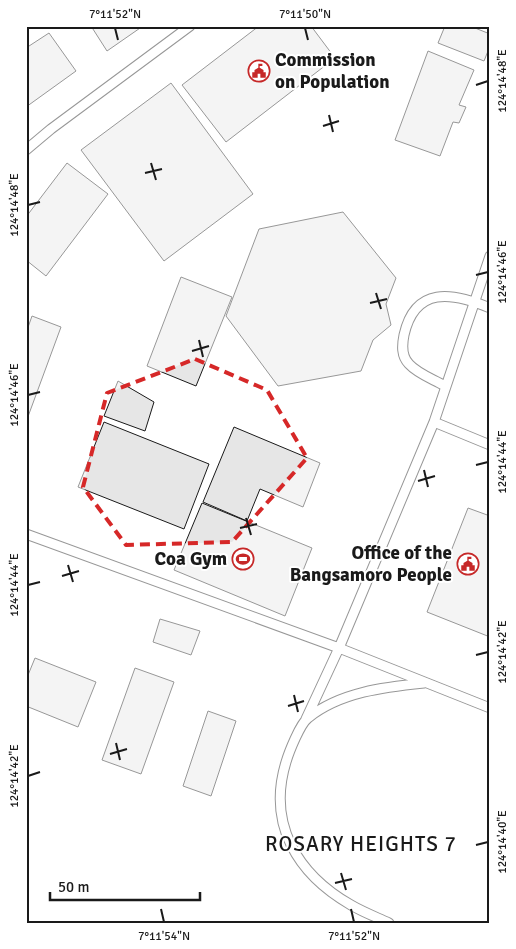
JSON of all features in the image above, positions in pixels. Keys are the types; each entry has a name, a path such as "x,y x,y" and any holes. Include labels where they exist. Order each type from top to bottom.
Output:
{"lane":[{"path":"26,150 51,129 190,26"},
{"path":"389,923 368,919 327,889 302,864 289,844 280,813 282,776 289,752 339,648 434,422 490,256"},
{"path":"446,386 420,373 408,363 402,349 412,312 422,302 437,297 475,302 490,308"},
{"path":"434,422 490,445"},
{"path":"26,534 339,648 490,708"},
{"path":"306,719 331,704 374,689 426,683"}],"highlighted area":[{"path":"195,359 267,390 307,458 232,542 126,545 83,487 107,393"}],"building":[{"path":"91,26 143,26 107,51"},
{"name":"Commission on Population","path":"259,26 311,26 335,58 226,142 182,85"},
{"path":"445,26 470,26 490,34 490,46 484,61 438,43"},
{"path":"49,33 76,71 26,107 26,48"},
{"path":"428,51 474,70 459,105 466,107 459,123 453,122 440,156 395,140"},
{"path":"171,83 253,194 164,261 81,150"},
{"path":"67,163 108,194 46,276 26,260 26,217"},
{"path":"343,212 396,278 386,304 391,325 373,340 361,371 278,386 226,316 259,229"},
{"path":"181,277 232,297 196,386 147,366"},
{"path":"32,316 61,327 26,422 26,333"},
{"path":"118,381 154,402 145,431 104,416"},
{"path":"104,422 209,464 184,529 78,487"},
{"name":"Coa Gym","path":"234,427 320,463 303,507 260,489 247,521 203,502"},
{"name":"Coa Gym","path":"202,503 312,548 285,616 174,570"},
{"name":"Office of the Bangsamoro People","path":"468,508 490,516 490,637 427,612"},
{"path":"160,619 200,631 191,655 153,642"},
{"path":"35,658 96,682 78,727 26,706 26,680"},
{"path":"135,668 174,682 141,774 102,760"},
{"path":"208,711 236,721 211,796 183,786"}],"place":[{"name":"Commission on Population","path":"259,71"},
{"name":"Coa Gym","path":"243,559"},
{"name":"Office of the Bangsamoro People","path":"468,564"}],"district":[{"name":"ROSARY HEIGHTS 7","path":"361,844"}]}
